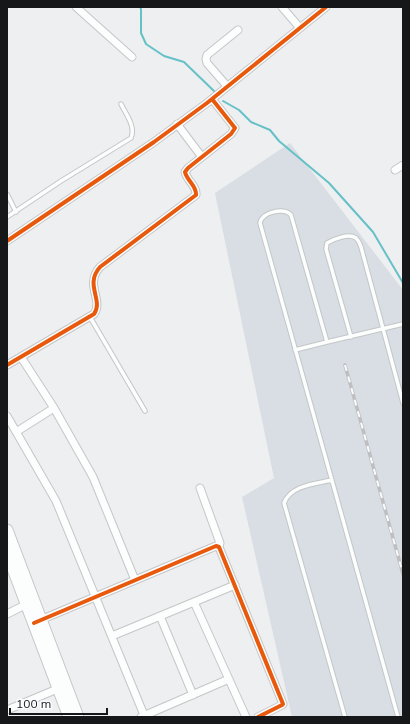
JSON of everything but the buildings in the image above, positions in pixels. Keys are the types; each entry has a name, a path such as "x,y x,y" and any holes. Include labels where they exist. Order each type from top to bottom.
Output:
{"main road":[{"path":"7,530 62,687 69,717"},
{"path":"8,559 27,604 38,622"},
{"path":"62,687 78,717"}],"street":[{"path":"76,7 132,56"},
{"path":"282,7 300,28"},
{"path":"7,241 212,99 326,7"},
{"path":"227,86 207,63 206,59 207,55 238,30"},
{"path":"7,365 90,317 97,308 93,281 96,272 100,267 196,195 195,188 185,172 231,134 234,128 212,99"},
{"path":"177,124 202,157"},
{"path":"395,170 403,165"},
{"path":"21,357 54,408 93,477 135,580"},
{"path":"16,432 54,408"},
{"path":"7,416 56,501 112,636 143,716 229,680"},
{"path":"200,488 220,543 219,547 283,704 278,708 258,717"},
{"path":"38,622 216,546 219,547"},
{"path":"112,636 235,585"},
{"path":"194,602 246,717"},
{"path":"7,614 27,604"},
{"path":"160,616 193,695"},
{"path":"7,710 62,687"}],"lane":[{"path":"7,218 61,181 131,138 133,133 132,127 121,104"},
{"path":"7,194 16,212"},
{"path":"327,342 291,214 284,210 264,215 260,223 398,717"},
{"path":"351,337 326,249 327,243 334,239 351,236 356,238 359,242 403,403"},
{"path":"90,317 145,411"},
{"path":"295,350 403,324"},
{"path":"332,480 297,489 287,496 284,503 344,717"}],"shaded area":[{"path":"290,143 403,290 403,717 292,717 242,497 274,478 215,193"}],"waterway":[{"path":"140,7 141,33 146,44 164,56 184,62 215,92"},
{"path":"223,101 239,110 251,122 270,130 279,141 329,183 373,232 403,283"}],"railway":[{"path":"345,365 403,574"}],"cycle path":[{"path":"7,241 154,142 207,103 326,7"},
{"path":"7,365 94,314 97,303 94,280 100,267 196,195 195,189 185,172 231,134 235,128 212,99"},
{"path":"34,623 216,546 219,547 283,704 258,717"}]}
